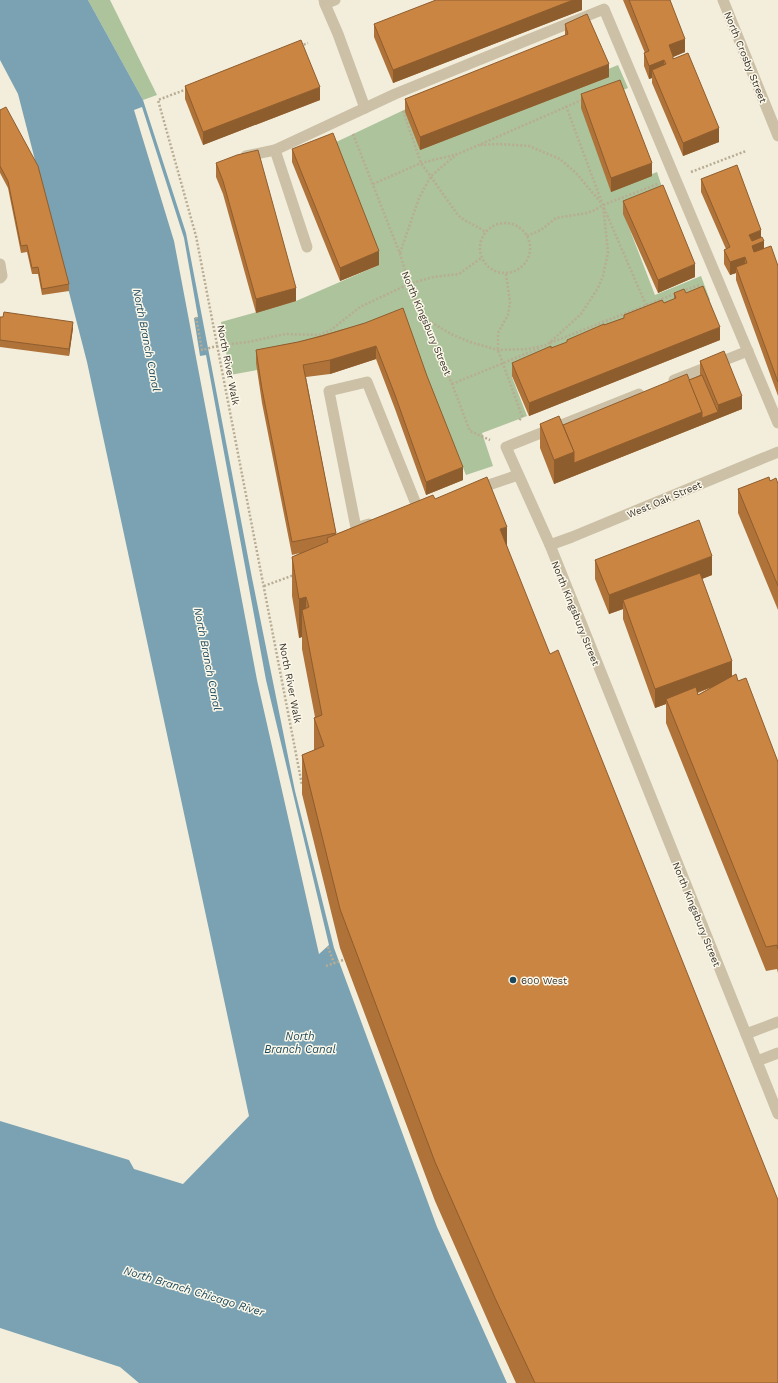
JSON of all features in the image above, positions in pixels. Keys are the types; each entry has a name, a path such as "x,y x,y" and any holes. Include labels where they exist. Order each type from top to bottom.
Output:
{"street":[{"name":"North Crosby Street","path":"723,0 778,136"},
{"path":"328,1 338,34 365,108"},
{"path":"246,156 275,150 395,94 604,9 778,424"},
{"path":"275,150 306,247"},
{"path":"0,264 2,276 0,278"},
{"path":"661,385 748,351"},
{"path":"376,521 356,528 329,391 368,382 418,509"},
{"path":"506,447 647,391"},
{"name":"North Kingsbury Street","path":"506,447 550,545 778,1114"},
{"name":"West Oak Street","path":"550,545 778,452"},
{"path":"468,492 518,475"},
{"path":"746,1034 778,1022"},
{"path":"757,1061 778,1053"}],"path":[{"path":"294,48 308,43"},
{"name":"North River Walk","path":"194,86 158,100 196,236 302,786"},
{"path":"373,184 421,163 458,154 586,98"},
{"path":"566,106 603,205 646,305"},
{"path":"402,111 421,163 458,215 485,232"},
{"name":"North Kingsbury Street","path":"353,133 400,254 409,284 452,384 470,431 506,447"},
{"path":"424,318 451,334 470,342 498,350 547,345 581,314 598,288 603,276 608,252 603,205 576,173 560,159 528,146 500,144 479,145"},
{"path":"527,236 541,230 551,220 556,218 587,213 603,205 746,151"},
{"path":"400,254 419,198 431,176 458,154"},
{"path":"507,223 515,225 522,230 527,236 530,247 528,258 525,263 517,270 506,274 491,270 481,258 479,251 479,245 485,232 491,227 507,223"},
{"path":"196,317 202,350 285,334 319,335 331,330 360,307 409,284 433,277 459,274 481,258"},
{"path":"506,274 510,302 508,315 498,333 498,350 522,416 506,447"},
{"path":"452,384 646,305 717,278"},
{"path":"264,586 302,573"},
{"path":"328,947 334,963"},
{"path":"326,966 346,958"}],"green space":[{"path":"88,0 110,0 157,95 143,100"},
{"path":"618,65 628,88 583,106 612,189 657,172 665,196 623,212 655,295 701,276 710,300 512,377 527,416 482,433 493,466 466,475 403,321 257,363 257,370 230,375 221,322 296,301 379,265 332,144 406,109 422,145"}],"water":[{"path":"0,0 88,0 143,100 186,233 252,578 295,791 334,948 437,1227 507,1383 139,1383 120,1367 0,1328 0,1121 129,1160 134,1169 183,1184 249,1116 87,362 18,94 0,60"}],"pier":[{"path":"142,107 184,238 198,317 194,318 200,356 206,355 266,680 329,945 319,954 257,680 174,241 134,110"}],"building":[{"path":"436,0 573,0 393,70 374,24"},
{"path":"629,0 670,0 685,39 669,45 673,59 688,53 719,128 683,143 652,70 666,64 664,60 649,66 644,53 649,51"},
{"path":"587,14 609,64 420,137 405,99 568,34 565,24"},
{"path":"301,40 320,87 203,132 185,86"},
{"path":"620,80 652,163 611,178 581,94"},
{"path":"6,107 38,166 69,284 42,289 38,267 32,268 27,245 21,246 8,181 0,166 0,110"},
{"path":"333,133 379,251 340,268 292,149"},
{"path":"258,150 296,288 256,299 223,181 216,163 237,155"},
{"path":"737,165 761,230 749,235 752,241 762,237 764,241 752,246 754,252 771,246 778,266 778,382 736,267 747,263 745,257 730,262 724,250 730,247 701,179"},
{"path":"663,185 695,264 658,280 623,201"},
{"path":"703,286 720,327 529,403 512,363 551,346 551,348 567,342 567,340 604,324 624,318 624,315 662,300 664,303 676,298 674,293 684,289 686,293"},
{"path":"403,308 427,376 463,467 426,482 376,346 330,360 303,365 336,533 292,542 262,389 256,350 322,336 365,323"},
{"path":"4,312 73,322 69,349 0,340 0,317 3,317"},
{"path":"724,351 742,396 718,405 700,361"},
{"path":"687,374 702,412 574,463 574,452 563,425"},
{"path":"702,375 718,412 702,418 702,412 689,380"},
{"path":"559,416 574,452 554,460 540,424"},
{"name":"600 West","path":"487,477 507,527 500,529 550,654 558,650 778,1200 778,1383 535,1383 495,1298 435,1162 340,909 302,755 324,746 314,718 322,715 302,610 309,607 306,597 299,599 292,557 328,542 327,538 433,495 435,499"},
{"path":"769,477 770,481 776,478 778,484 778,586 738,489"},
{"path":"699,520 712,556 609,595 595,560"},
{"path":"700,573 732,661 655,689 623,600"},
{"path":"736,674 738,681 746,678 778,762 778,949 777,945 766,947 666,699 696,687 698,695"}],"place":[{"name":"600 West","path":"513,980"}],"water label":[{"name":"North Branch Canal","path":"147,340"},
{"name":"North Branch Canal","path":"208,659"},
{"name":"North Branch Canal","path":"300,1042"},
{"name":"North Branch Chicago River","path":"194,1291"}]}
